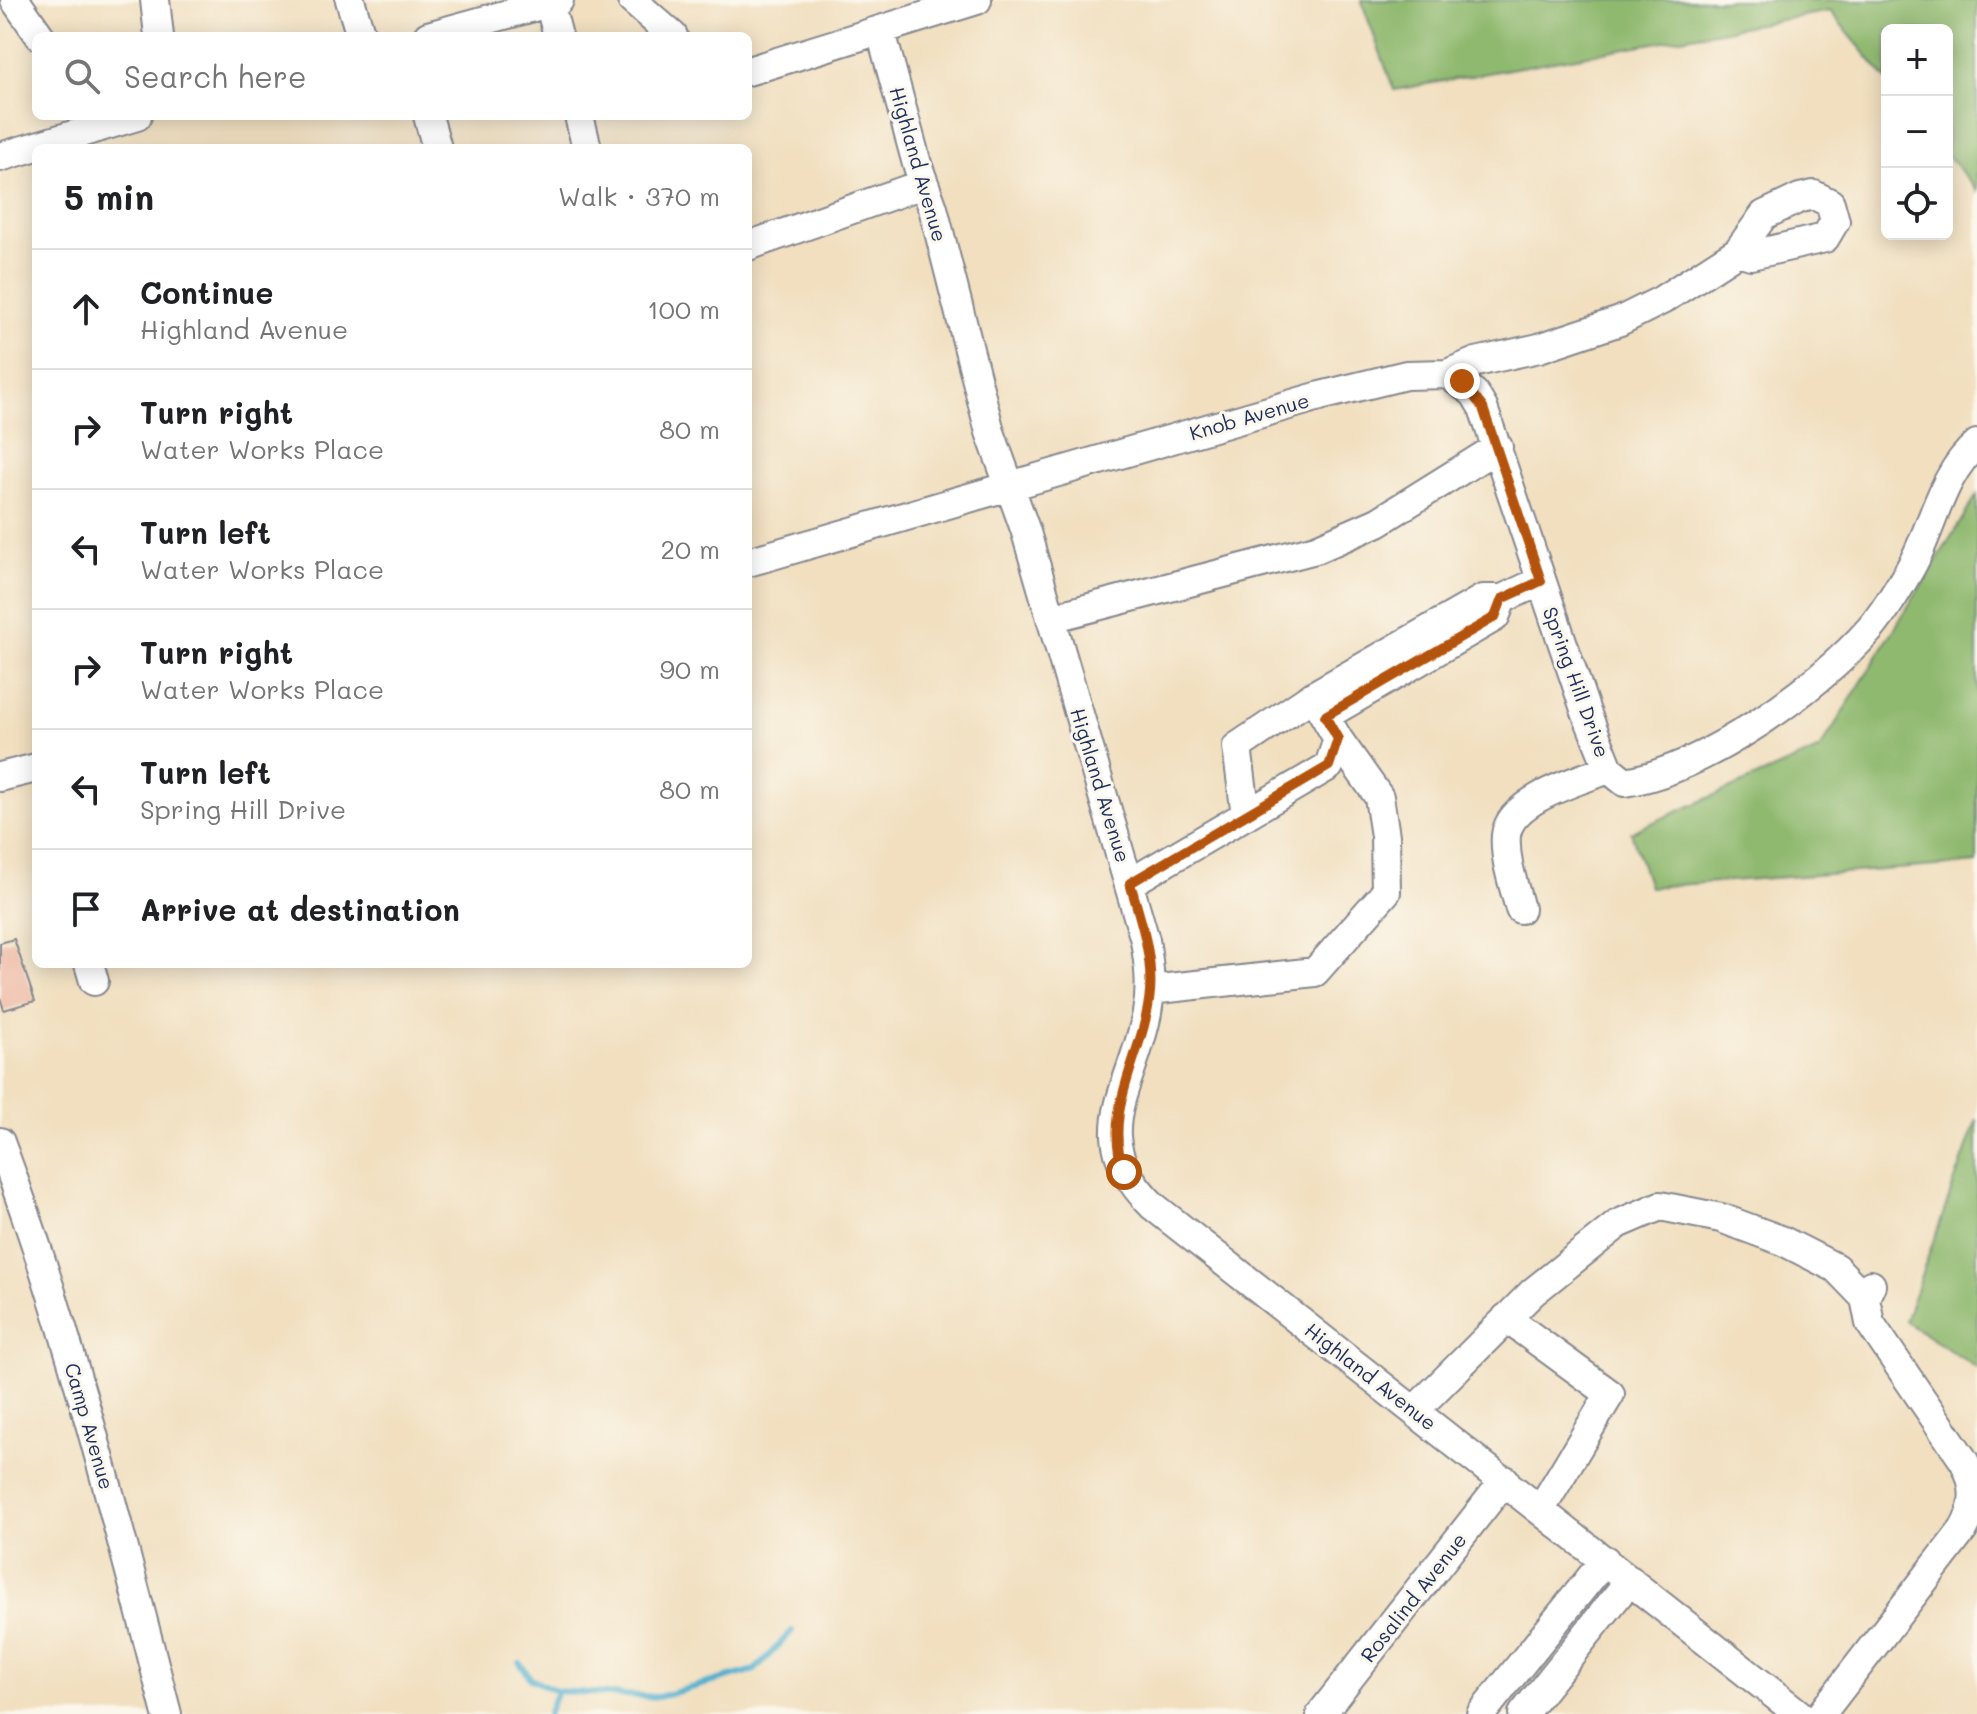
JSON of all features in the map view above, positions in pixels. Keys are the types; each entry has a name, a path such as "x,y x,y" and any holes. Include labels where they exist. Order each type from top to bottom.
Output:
{"street":[{"path":"15,0 37,32"},
{"path":"155,0 159,32"},
{"path":"350,0 360,32"},
{"path":"632,0 668,32"},
{"path":"752,70 977,0"},
{"path":"442,32 554,1 558,32"},
{"name":"Highland Avenue","path":"881,32 923,184 933,208 990,432 1051,618 1145,940 1150,990 1147,1015 1118,1112 1117,1153 1124,1172 1153,1206 1799,1714"},
{"path":"65,144 85,140 128,120"},
{"path":"429,120 436,144"},
{"path":"580,120 586,144"},
{"path":"0,157 32,151"},
{"path":"752,245 923,184"},
{"name":"Knob Avenue","path":"752,561 1320,396 1406,375 1447,374 1476,362 1539,348 1620,321 1662,300 1738,251"},
{"name":"Spring Hill Drive","path":"1447,374 1474,393 1498,447 1541,581 1612,773"},
{"path":"1520,909 1506,850 1506,831 1512,818 1545,793 1612,773 1625,782 1644,779 1704,757 1748,729 1833,664 1871,628 1900,585 1959,465 1977,444"},
{"path":"1051,618 1316,549 1378,522 1498,447"},
{"path":"1246,815 1237,747 1325,717 1495,617 1502,599 1541,581"},
{"path":"1130,883 1329,766 1325,717"},
{"path":"1150,990 1315,972 1386,892 1385,836 1379,797 1325,717"},
{"path":"0,777 32,769"},
{"name":"Camp Avenue","path":"0,1142 35,1237 81,1393 167,1714"},
{"path":"1415,1410 1533,1292 1618,1224 1660,1206 1721,1218 1783,1241 1836,1268 1868,1292 1870,1323 1972,1475 1975,1500 1974,1516 1821,1714"},
{"path":"1506,1318 1610,1394 1541,1509"},
{"name":"Rosalind Avenue","path":"1321,1714 1505,1480"},
{"path":"1481,1714 1605,1560"},
{"path":"1523,1714 1630,1580"}],"green space":[{"path":"1361,0 1977,0 1977,191 1953,161 1953,24 1881,24 1881,73 1830,11 1394,90"},
{"path":"1977,495 1977,863 1649,887 1631,832 1820,749"},
{"path":"1977,1119 1977,1368 1905,1321"}],"building":[{"path":"14,939 35,1001 4,1010 0,997 0,943"}],"waterway":[{"path":"557,1691 658,1697 755,1670 792,1631"},
{"path":"520,1663 531,1679 557,1691 548,1714"}],"route":[{"path":"1124,1172 1117,1153 1118,1112 1147,1015 1150,990 1145,940 1130,883 1329,766 1338,739 1325,716 1495,617 1502,599 1541,581 1483,408 1462,381"}]}
